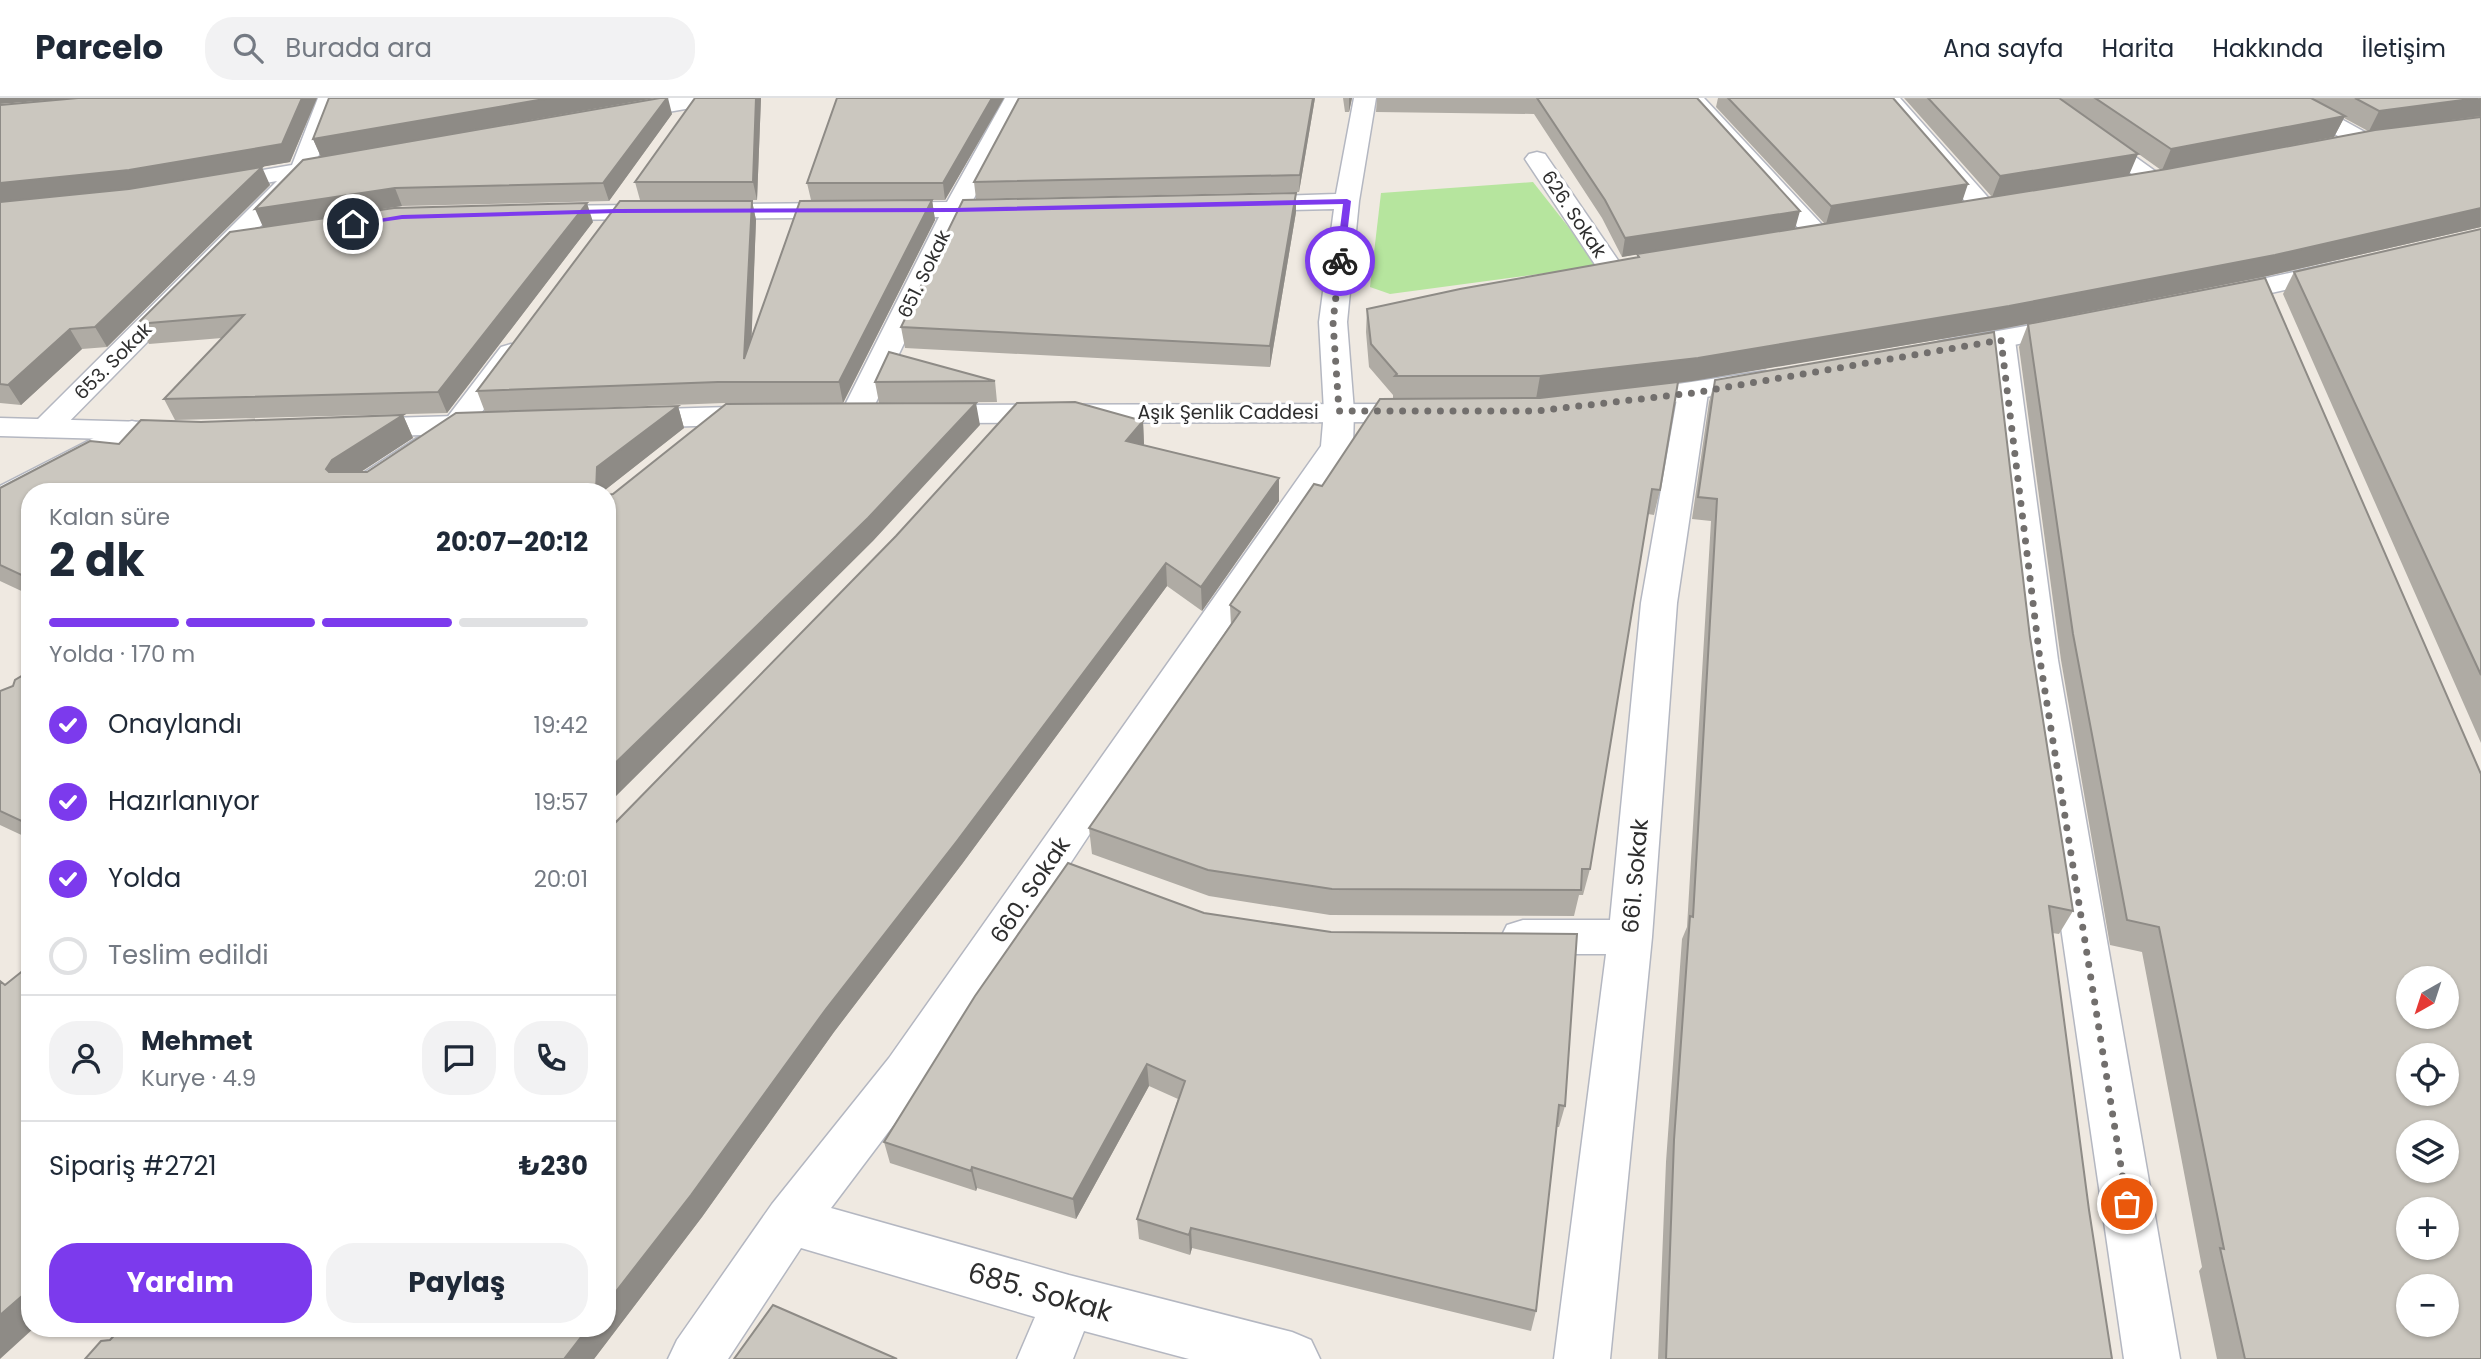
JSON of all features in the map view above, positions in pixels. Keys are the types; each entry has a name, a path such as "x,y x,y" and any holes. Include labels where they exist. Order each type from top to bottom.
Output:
{"street":[{"name":"653. Sokak","path":"46,428 302,170 329,98"},
{"name":"651. Sokak","path":"865,414 955,210 1016,98"},
{"name":"660. Sokak","path":"696,1359 790,1221 1071,866 1337,446 1339,411 1333,322 1347,201 1365,98"},
{"path":"1693,98 1818,235"},
{"path":"1888,98 1984,208"},
{"path":"2039,98 2157,181"},
{"path":"2287,98 2364,141"},
{"path":"591,119 702,99"},
{"path":"672,133 702,99"},
{"path":"2325,149 2390,138"},
{"path":"193,189 367,159"},
{"name":"626. Sokak","path":"1537,159 1611,269"},
{"path":"2118,187 2183,176"},
{"path":"601,233 633,189"},
{"path":"1225,204 1347,201"},
{"path":"1958,212 2014,202"},
{"path":"509,214 1036,208"},
{"path":"1790,239 1843,231"},
{"path":"232,242 271,236"},
{"path":"2185,304 2269,301 2372,263"},
{"path":"1585,274 1639,264"},
{"path":"1333,322 1359,317"},
{"path":"1920,354 2106,319"},
{"path":"370,483 457,425 529,329"},
{"path":"2001,340 2040,660 2152,1359"},
{"path":"1601,404 1693,393 1787,377"},
{"name":"661. Sokak","path":"1582,1359 1630,937 1659,603 1693,393"},
{"name":"Aşık Şenlik Caddesi","path":"865,414 1448,412"},
{"path":"984,443 1011,413"},
{"path":"681,449 724,415"},
{"path":"604,420 790,415"},
{"path":"321,429 524,423"},
{"path":"0,426 213,433"},
{"path":"31,483 132,430"},
{"path":"0,499 21,488"},
{"path":"1480,936 1630,937"},
{"name":"685. Sokak","path":"790,1221 1069,1301 1292,1359"},
{"path":"1045,1359 1069,1301"}],"green space":[{"path":"1533,182 1596,262 1592,267 1390,294 1370,287 1381,193"}],"building":[{"path":"78,98 302,98 282,144 129,170 0,183 0,105"},
{"path":"329,98 550,98 313,139"},
{"path":"667,98 603,183 395,188 255,209 303,160"},
{"path":"695,98 756,98 753,182 635,182"},
{"path":"837,98 992,98 943,183 807,183"},
{"path":"1019,98 1313,98 1300,175 974,182"},
{"path":"1537,98 1697,98 1800,211 1625,238 1605,200"},
{"path":"1728,98 1893,98 1968,184 1831,206"},
{"path":"1928,98 2059,98 2138,154 2000,176"},
{"path":"2095,98 2311,98 2345,116 2171,149"},
{"path":"2355,98 2478,98 2379,111"},
{"path":"2481,117 2481,208 2275,255 2009,306 1698,358 1540,376 1395,376 1397,374 1371,344 1367,309 1460,289 1639,257 1637,254 2167,169 2375,130"},
{"path":"262,167 95,327 70,329 8,385 0,384 0,202 129,189"},
{"path":"1296,193 1270,346 901,327 963,200"},
{"path":"932,200 839,382 718,382 477,391 620,201 752,201 744,359 800,201"},
{"path":"587,203 438,392 164,399 244,315 137,324 230,232 394,208"},
{"path":"2481,229 2481,675 2294,272"},
{"path":"2265,278 2481,774 2481,1359 2245,1359 2220,1248 2224,1249 2159,927 2127,920 2073,634 2028,324"},
{"path":"1994,332 2030,637 2073,911 2049,906 2089,1210 2112,1359 1666,1359 1674,1140 1690,916 1693,917 1717,499 1698,497 1715,380"},
{"path":"889,352 995,381 875,382"},
{"path":"1678,382 1660,490 1652,489 1590,869 1582,869 1581,890 1332,889 1208,870 1089,828 1240,612 1230,605 1314,484 1322,486 1380,399 1540,398"},
{"path":"1075,402 1143,421 1126,441 1279,478 1201,587 1166,563 957,841 826,1009 691,1195 616,1291 616,822 896,536 1017,403"},
{"path":"976,403 868,518 616,762 616,492 726,404"},
{"path":"678,406 597,467 596,483 21,483 21,575 0,565 0,488 90,441 119,444 141,420 201,422 403,415 332,460 326,469 329,472 367,472 456,413"},
{"path":"21,676 21,821 0,811 0,691 13,686 15,680"},
{"path":"1068,863 1204,913 1331,932 1577,934 1565,1106 1559,1105 1536,1311 1191,1228 1189,1235 1137,1219 1185,1081 1147,1064 1073,1199 972,1167 971,1171 884,1142 975,996"},
{"path":"21,972 21,1297 0,1315 0,981 5,985"},
{"path":"773,1305 897,1359 734,1359"},
{"path":"113,1337 581,1337 564,1359 85,1359 101,1341"}],"way so far":[{"path":"1340,261 1333,322 1339,411 1536,411 1693,393 2001,340 2040,660 2127,1204"}],"route":[{"path":"353,224 402,217 617,211 955,210 1347,201 1340,261"}]}
